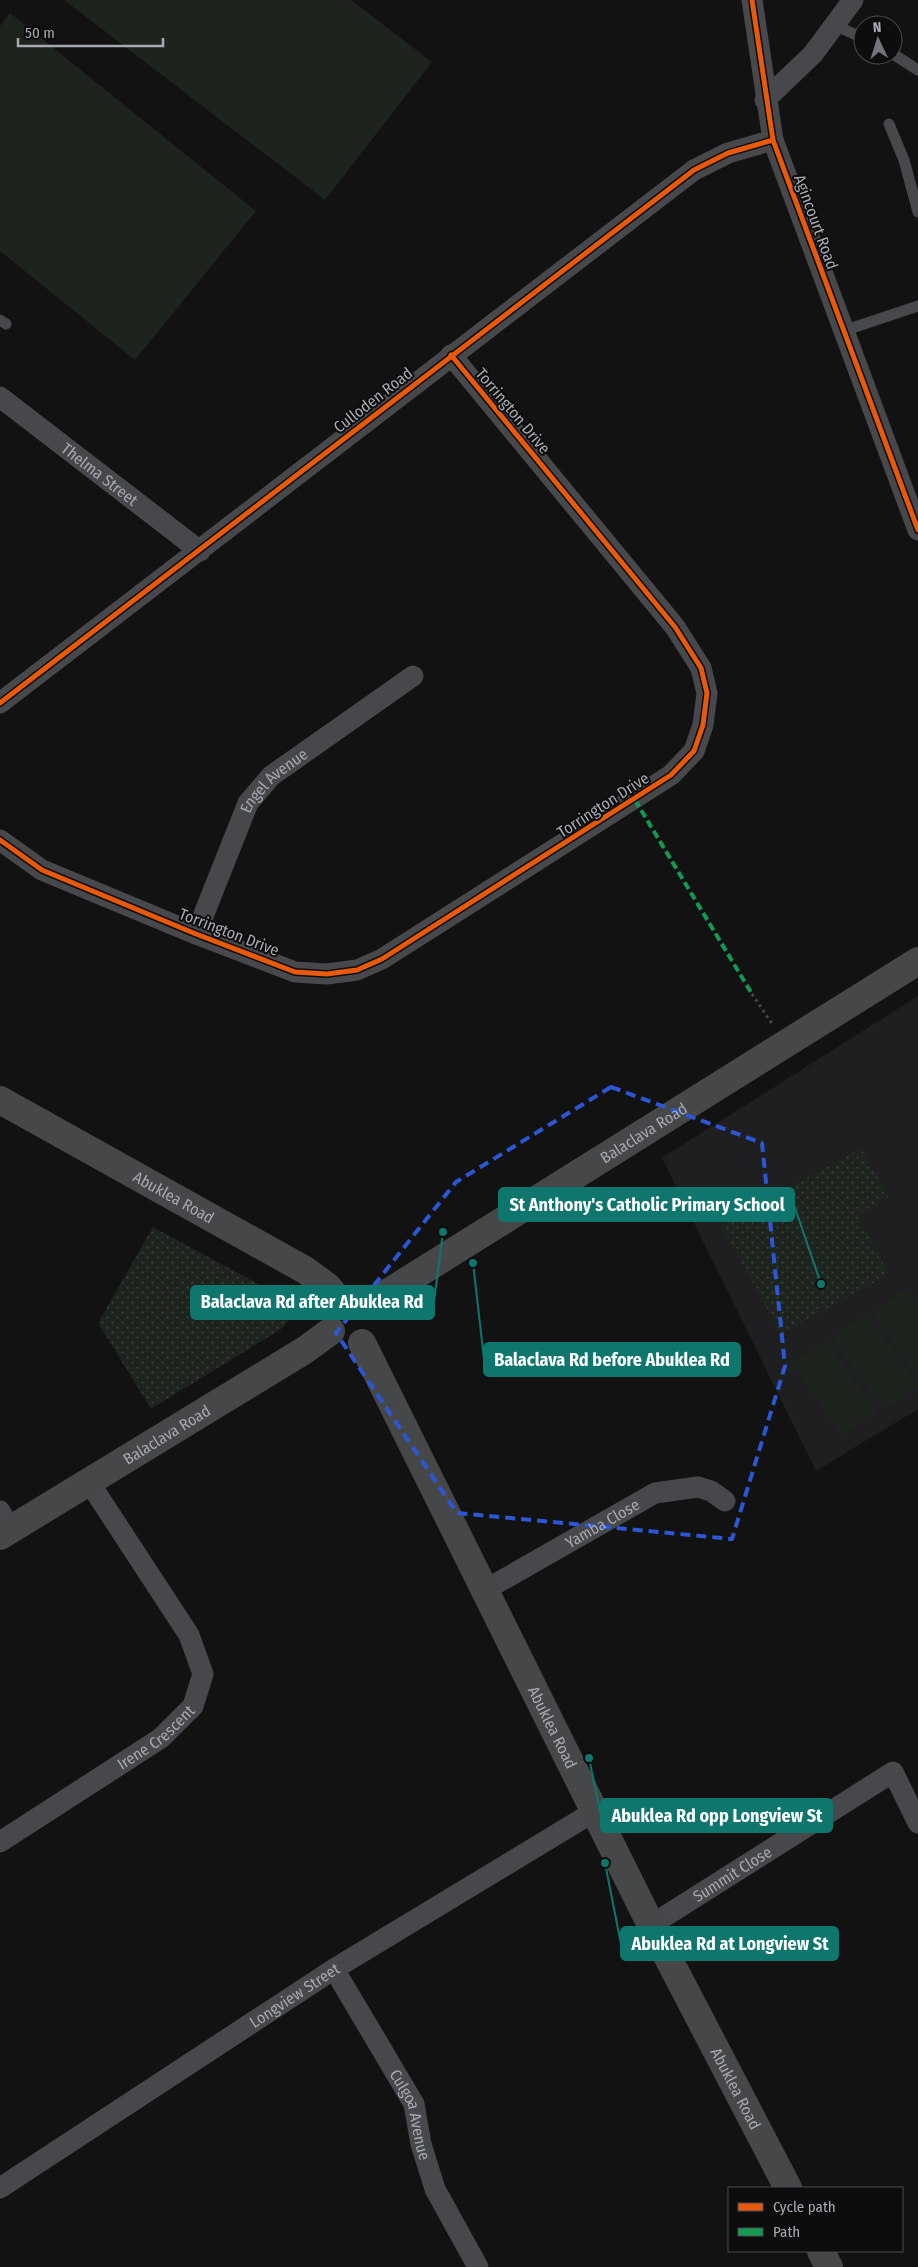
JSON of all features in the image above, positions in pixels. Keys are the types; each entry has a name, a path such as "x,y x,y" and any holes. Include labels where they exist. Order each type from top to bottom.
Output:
{"street":[{"name":"Agincourt Road","path":"752,0 765,100 773,140 918,530"},
{"path":"765,100 791,78 813,54 853,0"},
{"name":"Culloden Road","path":"0,703 694,170 728,153 773,140"},
{"name":"Torrington Drive","path":"0,840 42,870 196,934 295,972 326,974 357,970 382,959 672,775 694,751 703,725 707,692 701,668 675,627 451,355"},
{"name":"Thelma Street","path":"0,397 200,551"},
{"name":"Engel Avenue","path":"196,934 248,803 271,776 413,676"},
{"name":"Balaclava Road","path":"355,1304 918,961"},
{"name":"Abuklea Road","path":"0,1100 305,1270 355,1304"},
{"path":"355,1304 375,1318 376,1326 368,1339 362,1343 347,1344 340,1341 332,1331 331,1314 355,1304"},
{"name":"Balaclava Road","path":"4,1526 89,1482 305,1350 332,1331"},
{"name":"Abuklea Road","path":"362,1343 651,1925 787,2187"},
{"name":"Irene Crescent","path":"0,1842 162,1738 193,1706 203,1674 189,1635 89,1482"},
{"name":"Yamba Close","path":"484,1590 655,1493 698,1487 711,1491 726,1501"},
{"name":"Summit Close","path":"651,1925 893,1772 918,1823"},
{"name":"Longview Street","path":"0,2188 334,1969 595,1811"},
{"name":"Culgoa Avenue","path":"334,1969 414,2104 421,2144 435,2189 478,2267"},
{"path":"822,2252 829,2267"}],"lane":[{"path":"834,25 853,34"},
{"path":"903,60 918,70"},
{"path":"889,124 904,160 918,212"},
{"path":"843,331 918,306"}],"path":[{"path":"752,994 773,1025"}],"highlighted area":[{"path":"611,1087 762,1143 785,1366 732,1539 457,1513 336,1333 456,1182"}],"shaded area":[{"path":"64,0 351,0 432,62 325,200"},
{"path":"10,13 256,211 135,360 0,251 0,26"},
{"path":"918,996 918,1409 816,1471 662,1158"},
{"path":"861,1148 889,1197 857,1215 889,1274 781,1334 721,1225"},
{"path":"153,1227 286,1299 290,1314 283,1328 151,1409 98,1323"},
{"path":"907,1288 918,1304 918,1379 872,1312"},
{"path":"867,1313 918,1386 883,1410 832,1337"},
{"path":"826,1340 877,1412 842,1436 791,1363"}],"marked path":[{"path":"635,800 752,994"}],"cycle path":[{"path":"752,0 773,140 918,530"},
{"path":"0,703 694,170 728,153 773,140"},
{"path":"0,840 42,870 196,934 295,972 327,974 357,970 382,959 671,775 694,751 703,725 707,693 701,668 675,627 451,355"}],"place":[{"name":"Balaclava Rd after Abuklea Rd","path":"443,1232"},
{"name":"Balaclava Rd before Abuklea Rd","path":"473,1263"},
{"name":"St Anthony's Catholic Primary School","path":"821,1284"},
{"name":"Abuklea Rd opp Longview St","path":"589,1758"},
{"name":"Abuklea Rd at Longview St","path":"605,1863"}]}
